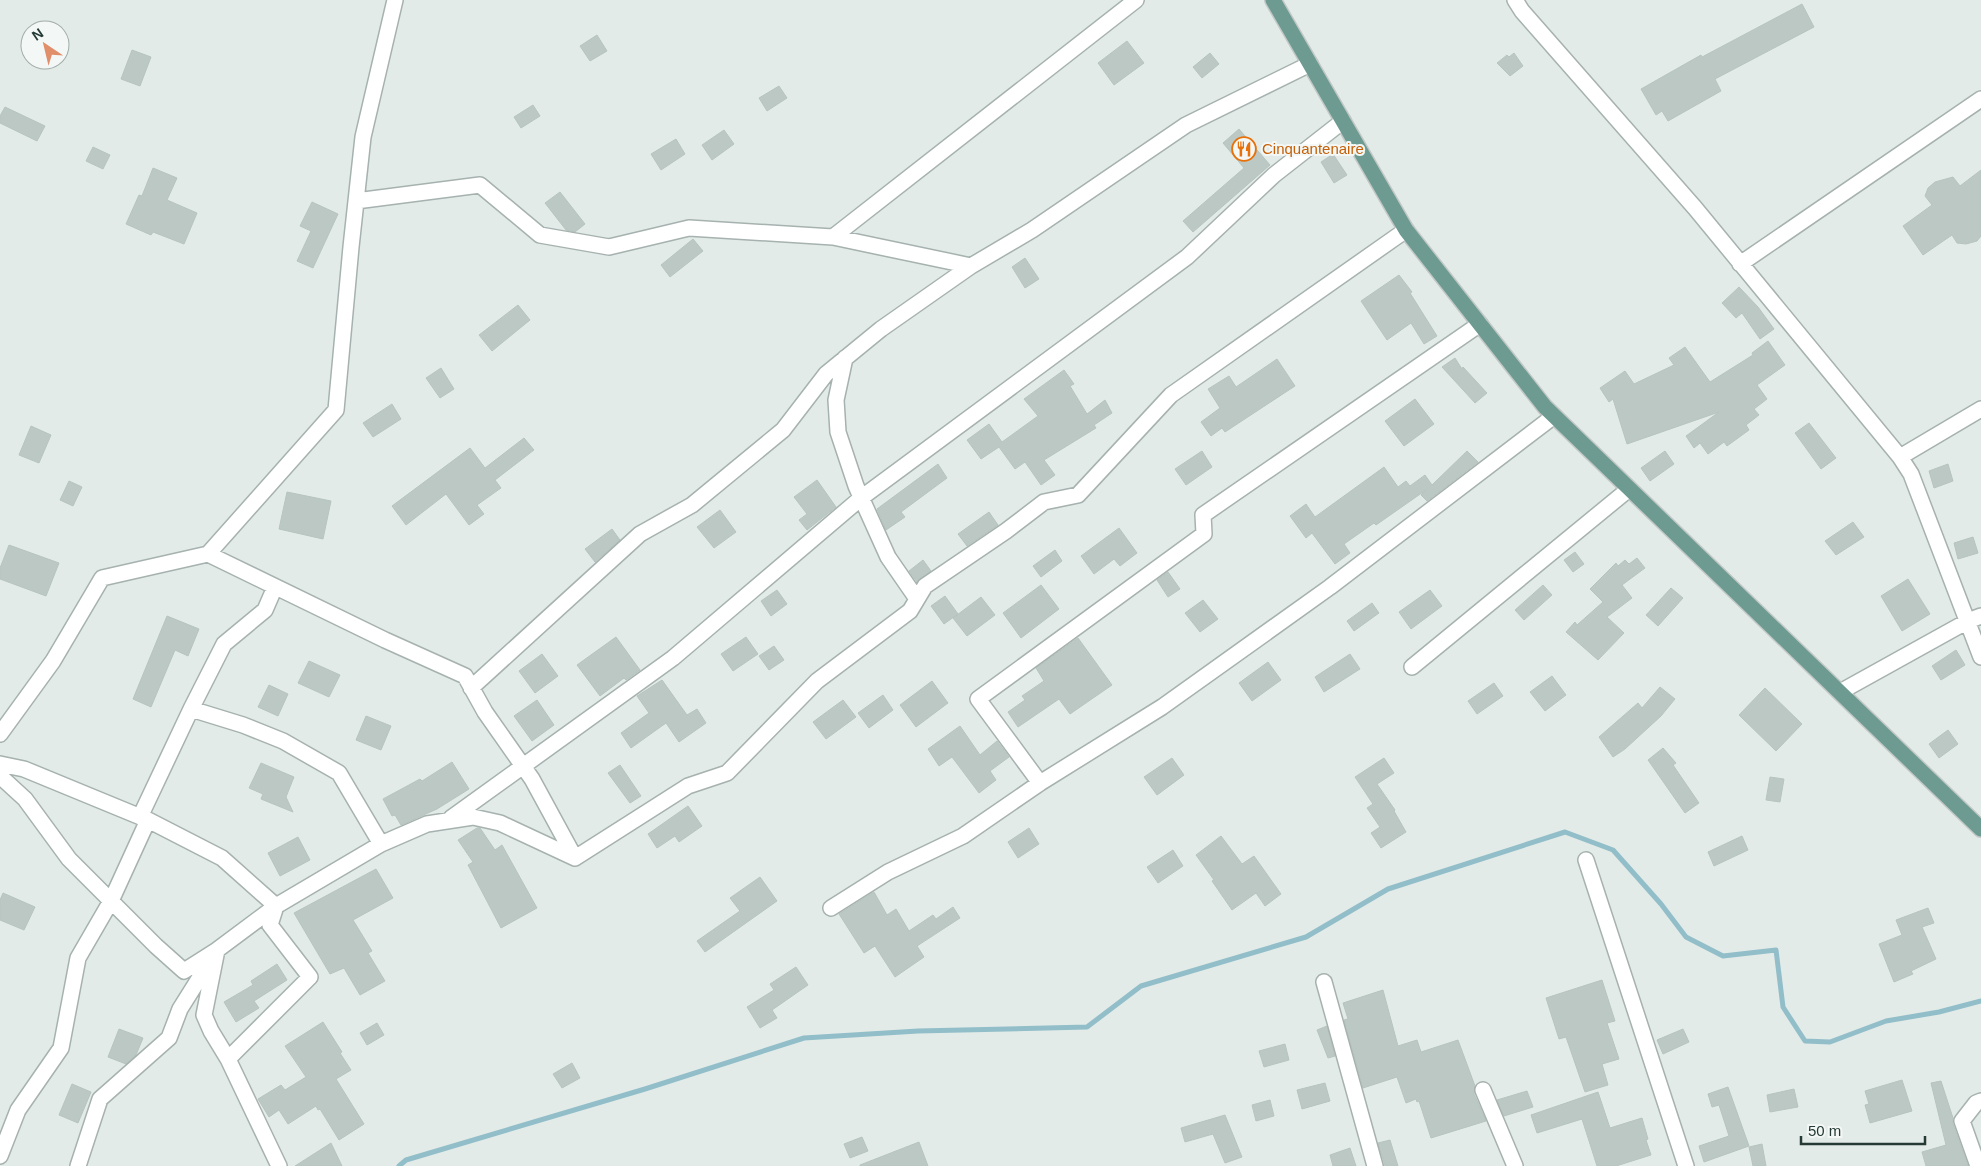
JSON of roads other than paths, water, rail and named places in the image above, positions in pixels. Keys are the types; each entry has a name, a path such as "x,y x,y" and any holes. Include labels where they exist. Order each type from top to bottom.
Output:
{"main road":[{"path":"1272,0 1406,230 1545,407 1981,829"}],"street":[{"path":"0,734 53,661 102,578 208,554 336,410 363,137 395,0"},
{"path":"833,236 1136,0"},
{"path":"1515,0 1522,11 1695,208 1900,457 1911,474 1975,619 1981,657"},
{"path":"472,688 640,534 692,505 783,430 826,374 881,329 971,266 1032,230 1186,125 1310,64"},
{"path":"1740,264 1981,99"},
{"path":"447,821 673,658 862,498 1187,257 1274,175 1343,122"},
{"path":"356,201 480,185 540,235 609,247 690,228 833,236 971,266"},
{"path":"575,858 688,786 727,773 817,681 910,611 925,586 1006,531 1044,502 1078,495 1171,395 1406,230"},
{"path":"1040,783 978,699 1204,534 1203,515 1480,324"},
{"path":"845,358 836,400 838,432 862,498 888,557 917,599"},
{"path":"1900,457 1981,408"},
{"path":"830,908 888,872 963,836 1040,783 1162,708 1330,588 1554,416"},
{"path":"1412,667 1629,489"},
{"path":"208,554 465,676 485,712 523,767 575,858"},
{"path":"0,1156 18,1110 61,1048 78,958 112,901 144,819 191,709 224,644 265,610 275,587"},
{"path":"1840,692 1975,619"},
{"path":"191,709 243,725 283,741 339,772 380,844"},
{"path":"0,764 24,769 144,819 222,858 276,906"},
{"path":"0,776 25,799 69,859 184,971 217,950 276,906 380,844 426,824 473,817 500,823 575,858"},
{"path":"1586,860 1686,1166"},
{"path":"228,1060 310,977 270,925 276,906"},
{"path":"217,950 204,1015 279,1166"},
{"path":"78,1166 100,1099 169,1038 180,1009 217,950"},
{"path":"1324,982 1375,1166"},
{"path":"1483,1090 1515,1166"},
{"path":"1978,1166 1962,1121 1976,1104 1981,1101"}],"waterway":[{"path":"399,1166 406,1160 645,1089 804,1038 918,1031 1087,1027 1141,986 1306,937 1388,889 1565,832 1613,850 1661,904 1686,937 1723,956 1776,950 1783,1007 1805,1041 1830,1042 1886,1021 1939,1012 1981,1001"}],"place":[{"name":"Cinquantenaire","path":"1244,149"}]}
